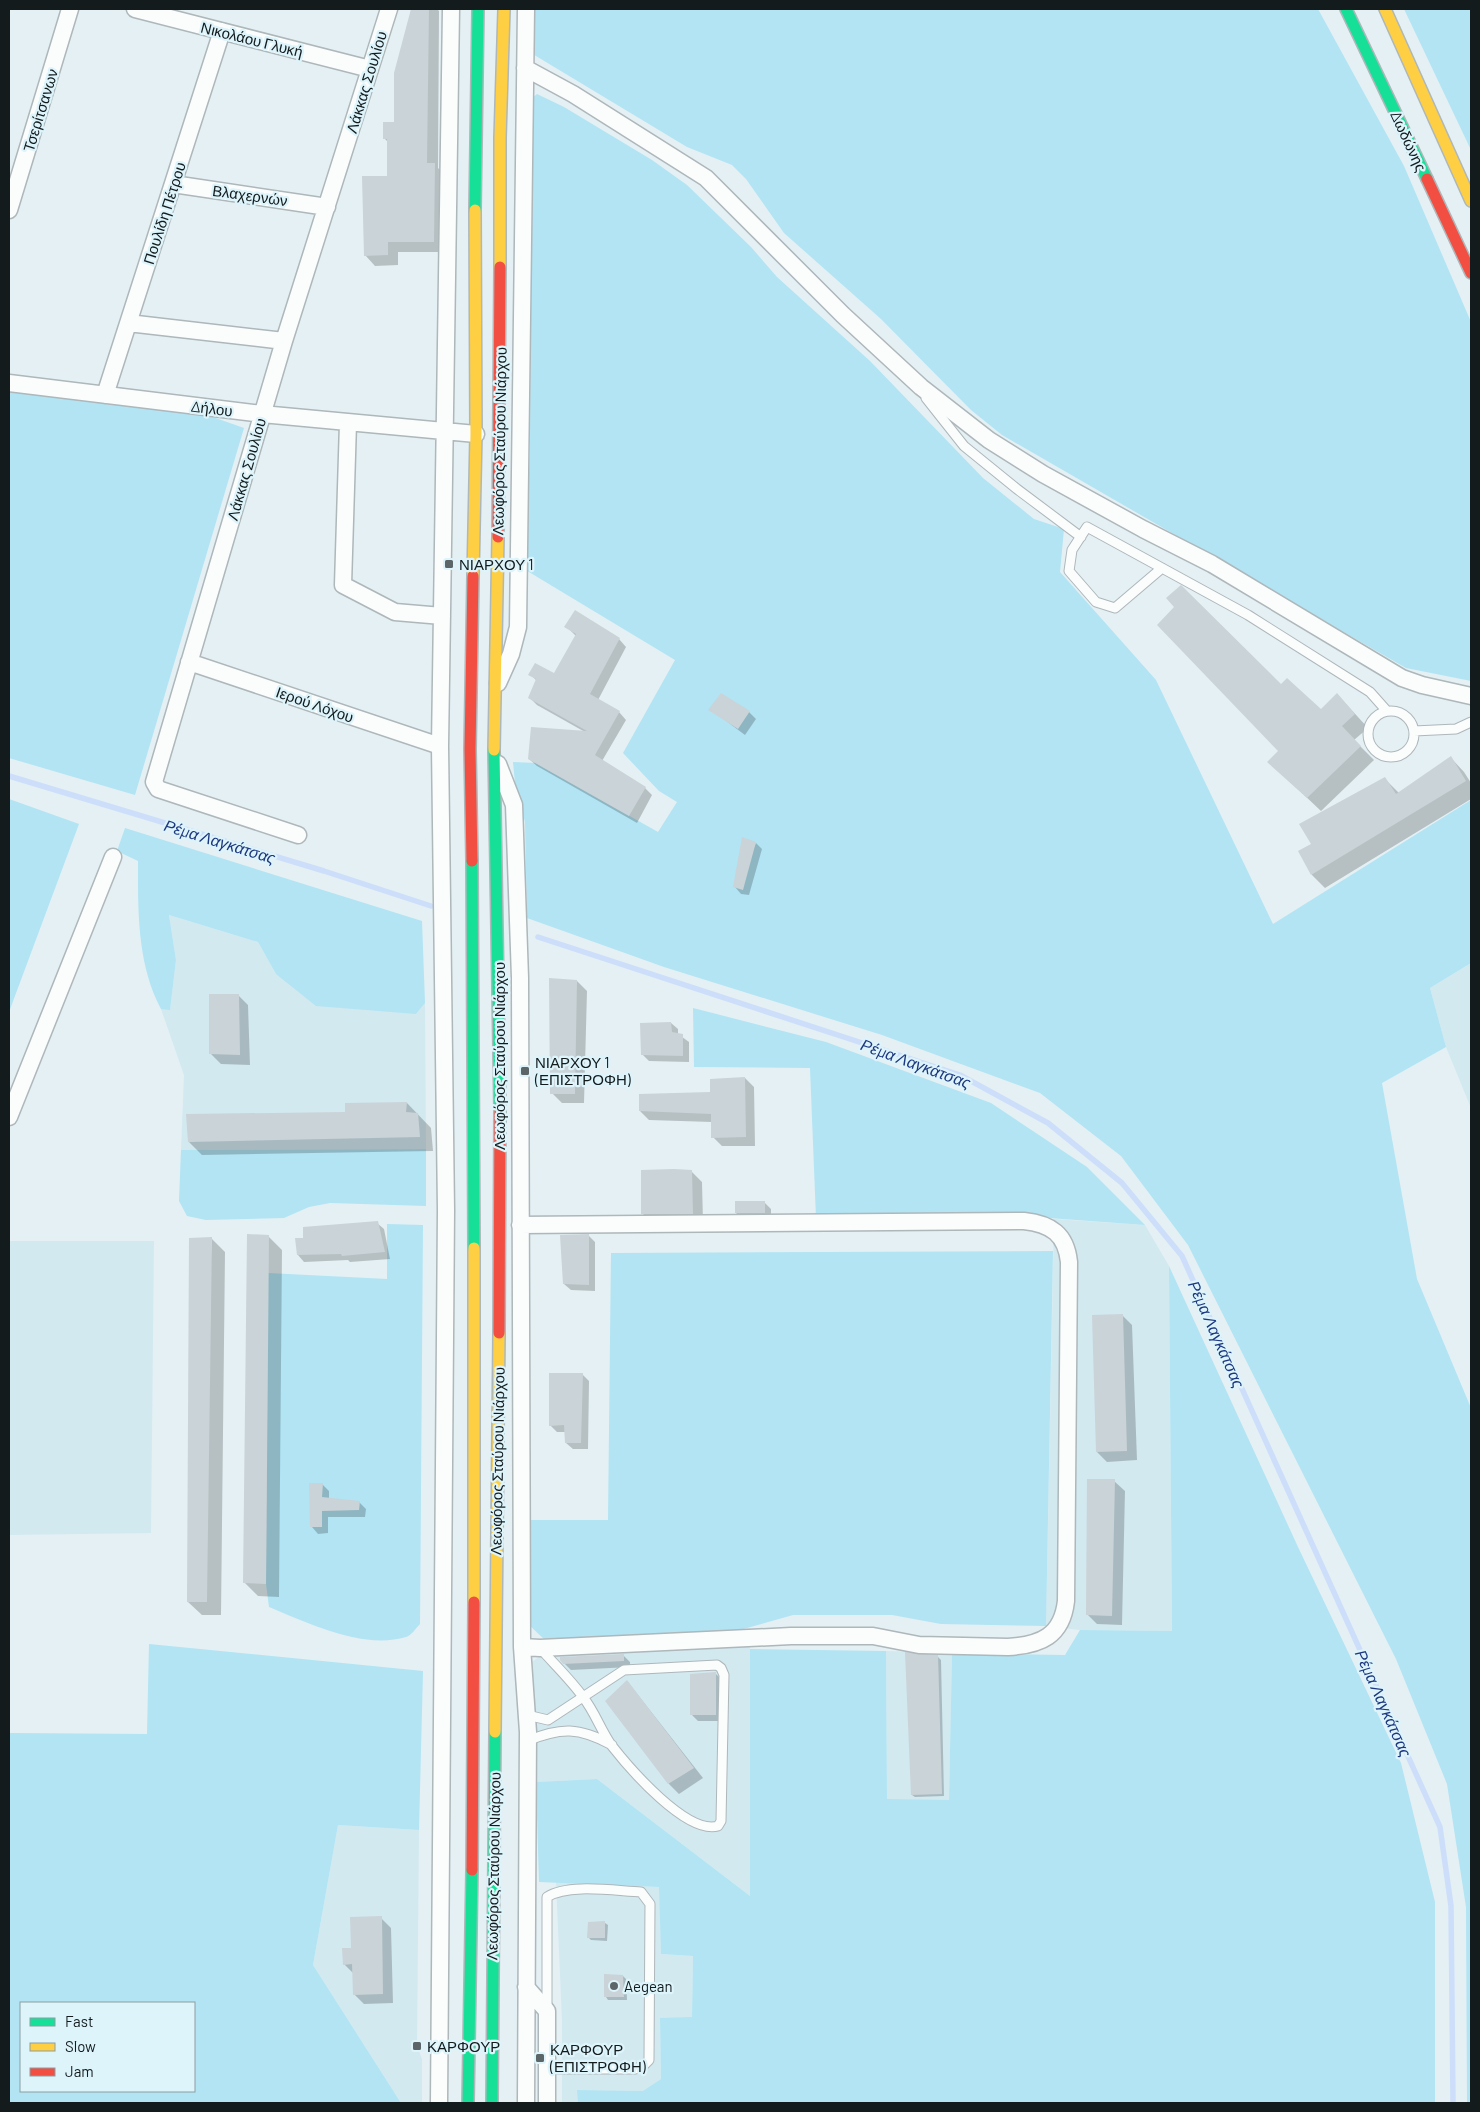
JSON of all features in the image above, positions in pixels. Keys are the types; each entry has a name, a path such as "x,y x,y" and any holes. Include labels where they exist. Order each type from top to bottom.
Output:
{"main road":[{"name":"Λεωφόρος Σταύρου Νιάρχου","path":"468,2103 474,1715 474,988 470,749 476,434 475,103 478,9"},
{"name":"Λεωφόρος Σταύρου Νιάρχου","path":"492,2103 500,1202 500,1026 494,752 500,431 501,79 504,9"},
{"name":"Δωδώνης","path":"1346,9 1471,273"},
{"path":"1385,9 1471,201"}],"street":[{"name":"Τσερίτσανων","path":"9,210 70,9"},
{"name":"Νικολάου Γλυκή","path":"135,9 370,69"},
{"name":"Λάκκας Σουλίου","path":"298,834 158,789 154,782 284,341 389,9"},
{"path":"439,2103 446,1210 440,746 451,9"},
{"path":"495,690 511,654 518,627 526,9"},
{"name":"Πουλίδη Πέτρου","path":"105,395 222,31"},
{"path":"524,68 573,94 706,178 783,257 904,371 989,440 1043,474 1143,529 1212,564 1402,678 1431,688 1471,696"},
{"name":"Βλαχερνών","path":"173,184 327,207"},
{"path":"128,323 284,341"},
{"name":"Δήλου","path":"9,383 348,424 476,434"},
{"path":"348,424 343,585 395,612 442,616"},
{"name":"Ιερού Λόχου","path":"189,662 440,746"},
{"path":"494,752 514,805 520,978 522,1678 527,1714 526,2103"},
{"path":"9,1117 113,857"},
{"path":"520,1225 1024,1221 1045,1225 1058,1232 1066,1245 1069,1262 1066,1602 1062,1623 1049,1637 1023,1646 919,1645 873,1636 791,1636 540,1648 522,1646"},
{"path":"526,1987 547,2011 547,2103"}],"lane":[{"path":"904,371 964,446 1081,537"},
{"path":"1162,568 1115,608 1096,602 1069,571 1072,550 1087,527 1248,615 1370,692 1386,710 1401,712 1407,717 1414,731 1411,746 1399,756 1383,756 1376,752 1368,739 1367,731 1374,718 1386,710"},
{"path":"1414,731 1456,729 1471,722"},
{"path":"527,1714 548,1720 583,1696 624,1670 717,1665 722,1668 724,1676 721,1821 718,1826 704,1825 687,1818 647,1786 612,1745 583,1696 540,1648"},
{"path":"527,1741 564,1729 593,1734 612,1745"},
{"path":"547,2011 547,1897 558,1892 573,1890 641,1892 647,1897 650,1904 649,2060 643,2066 635,2069 548,2069"}],"shaded area":[{"path":"533,9 1318,9 1404,166 1471,322 1471,681 1406,668 1002,435 971,410 881,319 784,233 746,179 732,165 687,147 531,53"},
{"path":"1404,9 1471,9 1471,150"},
{"path":"537,94 564,107 652,160 687,185 751,247 777,277 870,361 983,478 1034,519 1064,529 1060,572 1156,680 1273,924 1471,800 1471,963 1430,988 1446,1047 1382,1083 1417,1279 1471,1408 1471,2103 1467,2103 1466,1907 1447,1784 1396,1659 1188,1245 1121,1156 1040,1093 882,1035 664,967 527,918 525,822 515,783 513,762 536,763 658,832 677,802 659,791 623,753 675,660 524,569 530,454 531,99"},
{"path":"9,389 210,416 244,428 135,795 9,758"},
{"path":"9,799 79,824 9,1012"},
{"path":"125,828 422,921 425,1003 416,1014 316,1006 276,974 258,942 169,915 176,960 170,1010 161,1009 147,974 140,937 138,861 117,851"},
{"path":"169,915 258,942 276,974 416,1014 425,1003 426,1149 181,1150 184,1075 161,1009 170,1009 176,960"},
{"path":"1471,963 1471,1108 1446,1047 1430,988"},
{"path":"693,1008 826,1042 991,1103 1087,1167 1145,1225 1035,1217 816,1218 810,1068 694,1067"},
{"path":"426,1149 426,1206 330,1203 309,1207 284,1218 206,1220 187,1216 179,1201 181,1150"},
{"path":"1054,1219 1145,1225 1169,1266 1172,1631 1080,1630 1046,1626"},
{"path":"387,1224 423,1225 420,1624 412,1634 406,1637 372,1640 336,1633 269,1607 266,1584 268,1273 387,1279"},
{"path":"9,1241 154,1241 151,1533 9,1535"},
{"path":"1053,1251 1046,1626 941,1624 892,1615 793,1615 740,1630 546,1641 526,1622 526,1520 608,1520 611,1253"},
{"path":"1169,1266 1298,1547 1401,1763 1435,1902 1435,2103 578,2103 577,2090 643,2091 661,2079 660,2018 692,2017 693,1956 661,1954 659,1887 539,1882 536,1782 597,1779 750,1896 750,1649 886,1651 887,1799 949,1800 952,1653 1065,1655 1080,1630 1172,1631"},
{"path":"149,1644 423,1671 419,1830 338,1825 313,1965 401,2103 9,2103 9,1733 147,1734"},
{"path":"750,1644 750,1896 597,1779 536,1782 534,1714 528,1676 532,1662 547,1651"},
{"path":"886,1651 952,1653 949,1800 887,1800"},
{"path":"338,1825 419,1830 417,2046 422,2059 422,2103 401,2103 313,1965"},
{"path":"556,1882 660,1887 661,1954 693,1956 692,2018 660,2018 661,2079 644,2091 578,2090 578,2103 562,2103 562,2020"}],"building":[{"path":"411,9 429,9 427,163 435,163 434,242 388,242 388,255 364,256 362,176 387,176 387,139 383,139 383,122 394,122 394,73"},
{"path":"1181,585 1281,684 1287,678 1321,709 1337,693 1355,714 1342,726 1361,746 1307,798 1267,762 1278,751 1157,625 1174,607 1166,598"},
{"path":"575,610 620,638 590,694 620,711 595,755 646,787 629,816 528,759 531,727 587,731 528,698 536,679 528,675 535,663 554,673 576,634 564,627"},
{"path":"721,693 750,711 738,729 708,710"},
{"path":"1451,756 1466,781 1311,875 1298,851 1311,844 1299,824 1385,777 1396,794"},
{"path":"742,837 756,842 743,890 733,887"},
{"path":"549,978 577,980 575,1094 550,1094"},
{"path":"209,994 239,994 240,1055 209,1054"},
{"path":"671,1022 672,1032 683,1034 683,1056 641,1055 640,1023"},
{"path":"745,1077 746,1137 711,1138 711,1114 639,1111 639,1094 710,1092 710,1079"},
{"path":"407,1102 406,1112 418,1113 420,1137 188,1142 186,1114 345,1112 345,1103"},
{"path":"641,1170 692,1170 693,1214 641,1214"},
{"path":"735,1201 765,1201 765,1213 735,1213"},
{"path":"378,1221 385,1252 342,1256 341,1254 297,1255 295,1238 303,1238 303,1227"},
{"path":"247,1234 269,1235 266,1584 243,1583"},
{"path":"589,1234 589,1285 563,1284 560,1235"},
{"path":"212,1237 207,1602 187,1602 189,1238"},
{"path":"1123,1314 1127,1451 1096,1452 1092,1315"},
{"path":"549,1373 583,1373 581,1443 565,1443 564,1425 549,1426"},
{"path":"1087,1479 1115,1479 1112,1616 1086,1615"},
{"path":"309,1483 323,1483 322,1497 360,1501 359,1510 322,1511 322,1527 310,1527"},
{"path":"905,1652 938,1655 942,1794 911,1795"},
{"path":"624,1654 624,1661 563,1664 560,1660 560,1657"},
{"path":"716,1672 716,1715 690,1715 690,1674"},
{"path":"627,1680 694,1768 668,1784 605,1701"},
{"path":"382,1916 383,1994 353,1995 352,1964 343,1965 342,1948 351,1948 350,1917"},
{"path":"605,1921 605,1938 587,1938 588,1922"},
{"name":"Aegean","path":"604,1974 623,1975 624,1997 604,1997"}],"waterway":[{"name":"Ρέμα Λαγκάτσας","path":"9,776 324,871 431,906"},
{"name":"Ρέμα Λαγκάτσας","path":"538,937 960,1075 1048,1123 1122,1183 1182,1256 1440,1827 1451,1906 1453,2103"}],"traffic: fast":[{"path":"475,210 478,9"},
{"path":"1346,9 1427,179"},
{"path":"494,750 500,1110"},
{"path":"472,861 474,1248"},
{"path":"492,2103 495,1732"},
{"path":"468,2103 472,1870"}],"traffic: slow":[{"path":"500,267 500,138 504,9"},
{"path":"1385,9 1471,201"},
{"path":"473,576 476,434 475,210"},
{"path":"494,750 498,537"},
{"path":"474,1248 474,1602"},
{"path":"495,1732 499,1333"}],"traffic: jam":[{"path":"1427,179 1471,273"},
{"path":"498,537 500,267"},
{"path":"472,861 470,749 473,576"},
{"path":"499,1333 500,1110"},
{"path":"472,1870 474,1602"}],"place":[{"name":"ΝΙΑΡΧΟΥ 1","path":"449,564"},
{"name":"ΝΙΑΡΧΟΥ 1 (ΕΠΙΣΤΡΟΦΗ)","path":"525,1071"},
{"name":"Aegean","path":"614,1986"},
{"name":"ΚΑΡΦΟΥΡ","path":"417,2046"},
{"name":"ΚΑΡΦΟΥΡ (ΕΠΙΣΤΡΟΦΗ)","path":"540,2058"}]}
